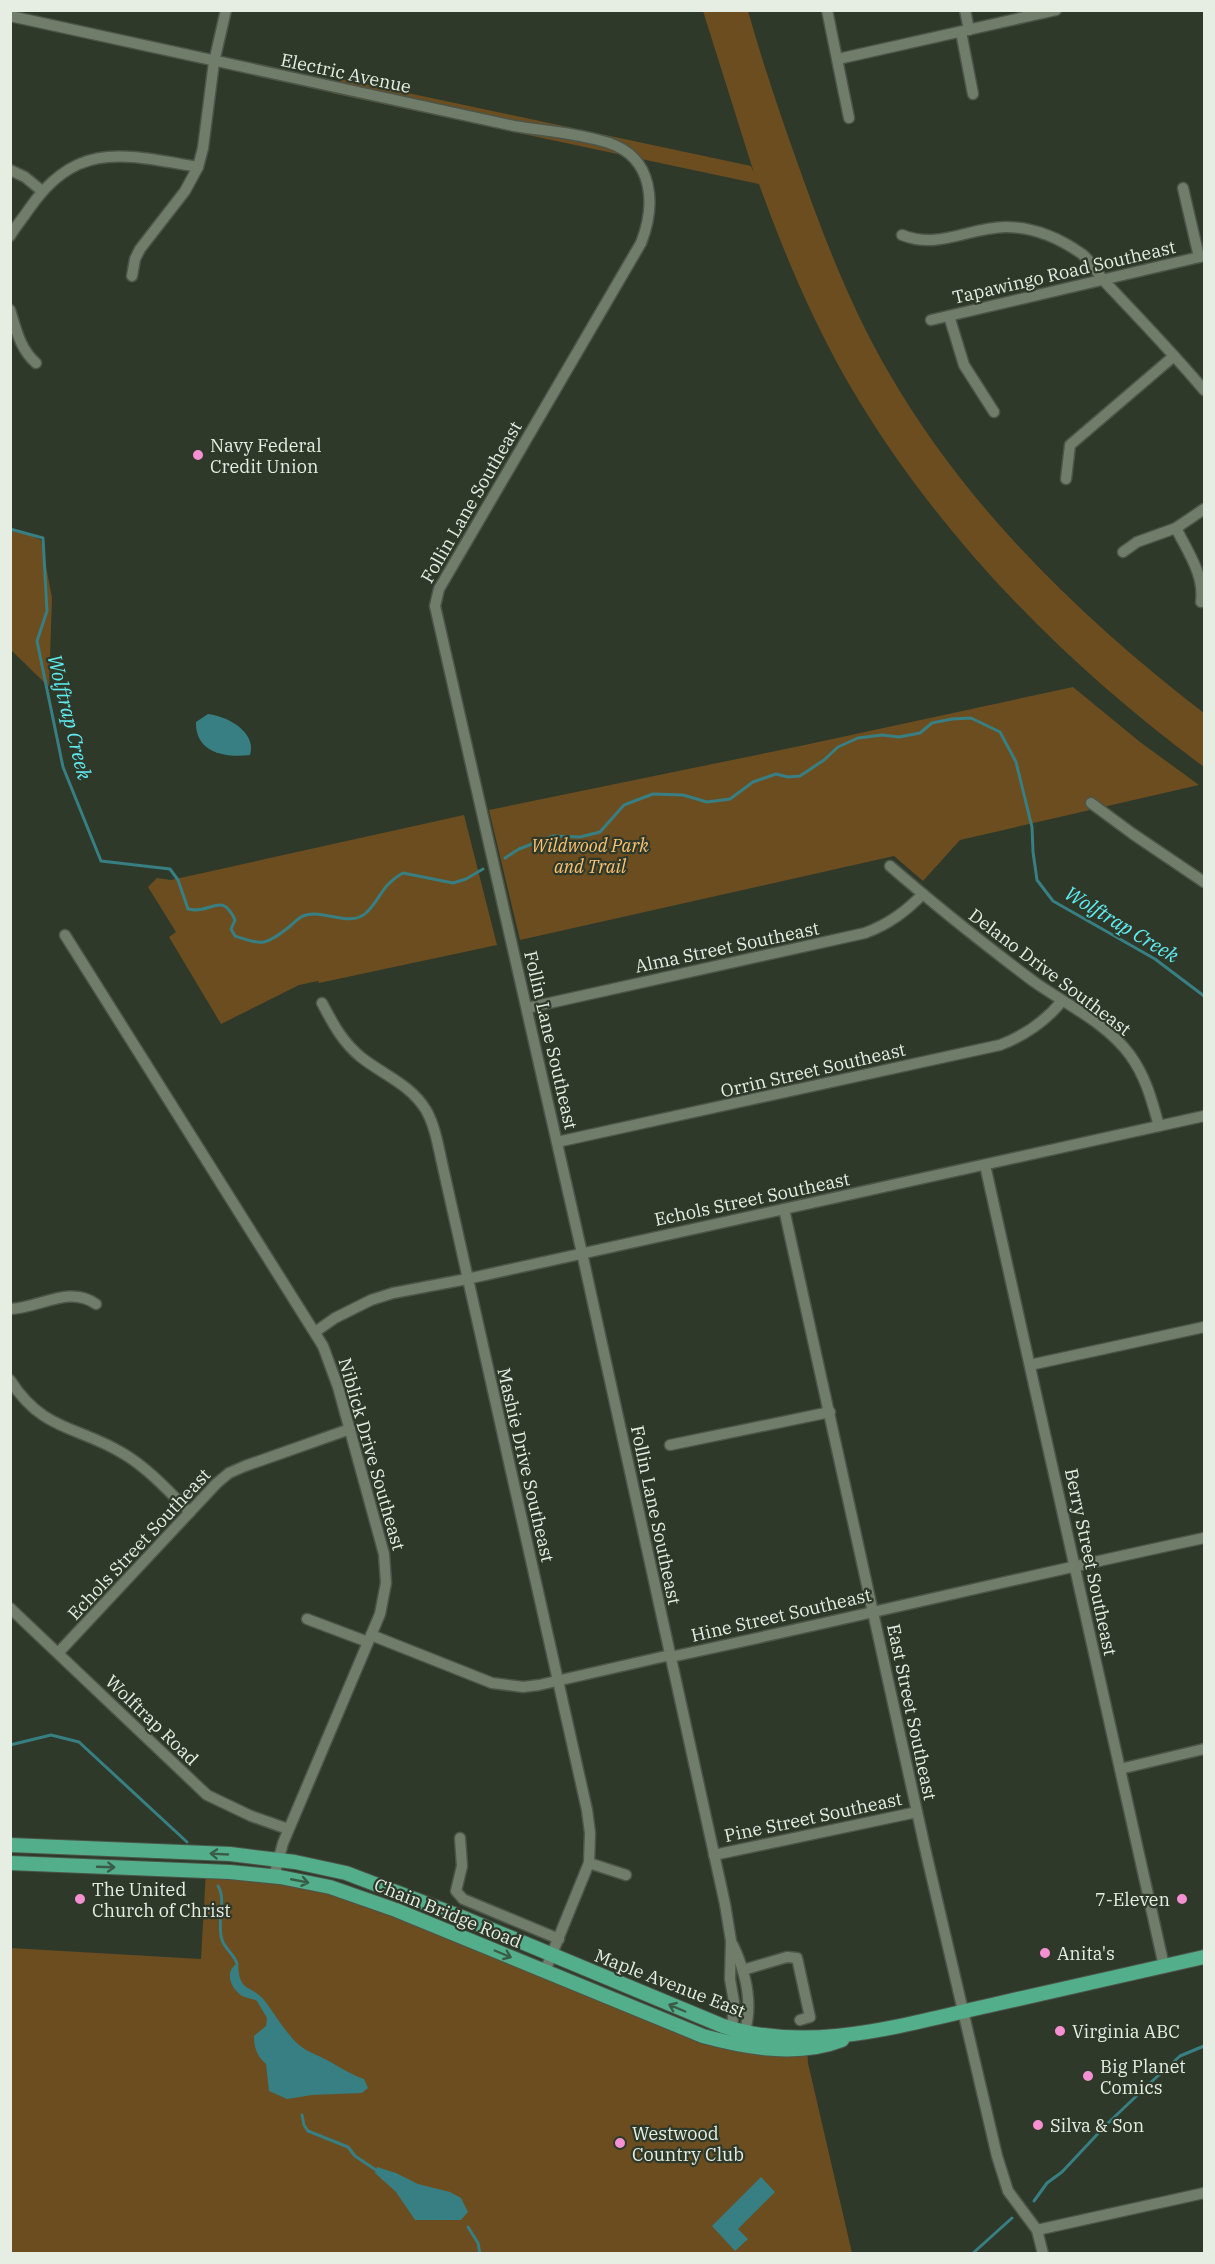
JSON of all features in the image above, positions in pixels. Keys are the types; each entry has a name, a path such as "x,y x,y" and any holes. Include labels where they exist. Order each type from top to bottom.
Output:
{"main road":[{"path":"10,1845 221,1854 277,1859"},
{"name":"Maple Avenue East","path":"277,1859 338,1871 366,1880 738,2030 790,2037 857,2034 1204,1957"},
{"name":"Chain Bridge Road","path":"10,1863 230,1872 274,1876 330,1887 361,1897 679,2027 740,2046 817,2047 857,2034"}],"street":[{"path":"132,276 135,259 140,249 185,191 198,167 203,148 214,62 226,10"},
{"path":"827,10 849,118"},
{"path":"965,10 965,31 973,94"},
{"path":"837,59 1056,10"},
{"name":"Electric Avenue","path":"10,16 514,126 575,135 609,143 627,153 636,163 650,192"},
{"path":"10,236 42,191 68,169 99,157 147,159 198,167"},
{"path":"10,170 25,177 42,191"},
{"path":"1183,188 1202,256"},
{"name":"Follin Lane Southeast","path":"650,192 650,215 641,243 436,597 435,606 582,1252 731,1941 742,1970 748,2004 738,2030"},
{"path":"902,235 928,242 998,227 1026,227 1056,238 1084,256 1204,390"},
{"name":"Tapawingo Road Southeast","path":"931,320 1202,256"},
{"path":"10,309 20,341 25,351 36,363"},
{"path":"948,316 964,365 994,412"},
{"path":"1066,480 1070,445 1174,356"},
{"path":"1123,552 1137,542 1176,528 1204,509"},
{"path":"1176,528 1199,575 1201,602"},
{"path":"1091,803 1204,882"},
{"name":"Delano Drive Southeast","path":"890,866 975,936 1062,1001 1107,1031 1129,1053 1146,1082 1159,1126"},
{"name":"Alma Street Southeast","path":"527,1008 865,933 901,915 923,894"},
{"name":"Niblick Drive Southeast","path":"65,935 315,1332 331,1367 350,1429 386,1567 384,1597 369,1638 288,1829 277,1859 274,1876"},
{"name":"Orrin Street Southeast","path":"557,1142 1000,1045 1032,1030 1051,1015 1062,1001"},
{"name":"Mashie Drive Southeast","path":"322,1003 340,1036 350,1047 363,1059 411,1091 427,1111 442,1163 587,1810 590,1833 589,1863 545,1971"},
{"name":"Echols Street Southeast","path":"315,1332 335,1318 371,1300 393,1293 467,1279 1204,1116"},
{"name":"Berry Street Southeast","path":"985,1165 1120,1769 1131,1831 1144,1875 1164,1966"},
{"name":"East Street Southeast","path":"784,1209 917,1812 1003,2178 1015,2202 1037,2230"},
{"path":"10,1309 23,1308 68,1296 85,1298 96,1304"},
{"path":"1030,1365 1204,1327"},
{"path":"10,1380 18,1393 39,1414 67,1430 125,1454 190,1512"},
{"path":"670,1445 830,1412"},
{"name":"Echols Street Southeast","path":"59,1652 217,1483 230,1473 350,1429"},
{"name":"Hine Street Southeast","path":"307,1619 369,1638 492,1683 523,1687 789,1632 873,1610 1204,1538"},
{"name":"Wolftrap Road","path":"10,1608 59,1652 207,1795 250,1816 288,1829"},
{"path":"1120,1769 1204,1749"},
{"name":"Pine Street Southeast","path":"714,1855 917,1812"},
{"path":"460,1838 462,1866 456,1891 463,1899 559,1939"},
{"path":"589,1863 626,1875"},
{"name":"Follin Lane Southeast","path":"731,1941 730,1979 740,2046"},
{"path":"742,1970 787,1958 797,1958 810,2018 800,2020"},
{"path":"1043,2253 1037,2230 1204,2193"}],"green space":[{"path":"703,11 748,11 786,130 840,273 875,348 920,422 990,515 1030,558 1114,639 1204,713 1204,767 1101,684 1052,639 961,542 920,490 881,436 833,356 798,283 759,184 331,93 342,79 751,166 754,173"},
{"path":"11,528 41,540 52,598 49,687 11,650"},
{"name":"Wildwood Park and Trail","path":"1073,687 1140,742 1199,785 960,840 923,881 894,856 520,940 489,810"},
{"name":"Wildwood Park and Trail","path":"464,815 497,945 319,983 318,981 299,985 221,1024 169,937 176,932 148,887 157,878 171,880"},
{"name":"Westwood Country Club","path":"206,1871 304,1882 740,2046 807,2048 808,2063 852,2253 11,2254 11,1948 201,1959"}],"water":[{"path":"208,714 224,718 245,732 251,747 250,755 222,754 206,747 197,732 196,722"},
{"path":"238,1963 243,1984 260,1995 299,2045 364,2079 368,2088 362,2093 312,2095 287,2099 269,2091 266,2064 257,2052 254,2036 266,2026 267,2018 257,2001 242,1996 234,1989 230,1975 231,1970"},
{"path":"377,2167 418,2184 450,2192 461,2198 468,2212 461,2220 415,2220 396,2192 375,2173"},
{"path":"761,2177 775,2192 738,2229 748,2239 735,2251 712,2226"}],"waterway":[{"name":"Wolftrap Creek","path":"10,529 43,538 47,611 37,641 63,767 101,861 170,869 178,880 188,909 225,906 235,920 231,929 235,936 258,942 269,941 299,918 311,914 352,919 359,917 371,908 390,882 403,873 453,883 466,879 483,869"},
{"name":"Wolftrap Creek","path":"505,858 519,849 553,836 580,837 600,832 624,805 653,794 683,795 707,802 730,799 753,782 776,774 788,777 800,776 824,760 838,747 858,738 882,735 899,737 920,733 932,723 971,718 1000,732 1016,762 1032,827 1037,880 1053,901 1155,959 1204,996"},
{"path":"10,1745 51,1735 79,1742 187,1842"},
{"path":"218,1886 222,1898 220,1933 225,1946 237,1964"},
{"name":"Wolftrap Creek","path":"1034,2201 1047,2183 1062,2172 1149,2084 1180,2056 1204,2046"},
{"path":"302,2115 308,2131 348,2147 355,2156 379,2172"},
{"name":"Wolftrap Creek","path":"972,2254 1012,2218"},
{"path":"468,2227 478,2243 480,2254"}],"place":[{"name":"Navy Federal Credit Union","path":"198,455"},
{"name":"The United Church of Christ","path":"80,1899"},
{"name":"7-Eleven","path":"1182,1899"},
{"name":"Anita's","path":"1045,1953"},
{"name":"Virginia ABC","path":"1060,2031"},
{"name":"Big Planet Comics","path":"1088,2076"},
{"name":"Silva & Son","path":"1038,2125"},
{"name":"Westwood Country Club","path":"620,2143"}]}
